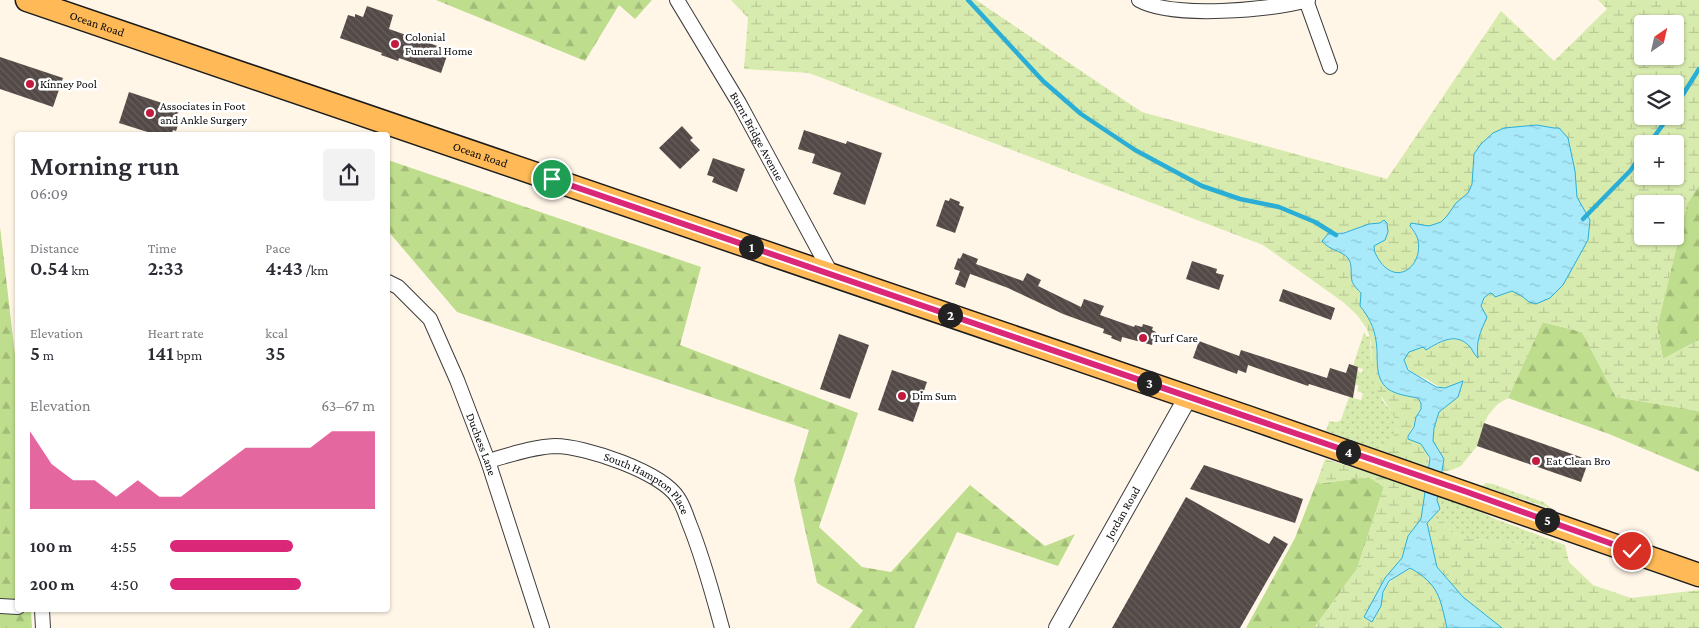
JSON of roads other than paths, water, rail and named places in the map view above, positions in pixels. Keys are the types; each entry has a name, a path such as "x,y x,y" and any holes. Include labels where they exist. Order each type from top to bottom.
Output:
{"main road":[{"name":"Ocean Road","path":"27,0 1433,481 1699,575"}],"street":[{"name":"Burnt Bridge Avenue","path":"677,0 738,103 832,275"},
{"path":"1139,0 1165,8 1229,11 1307,0 1330,67"},
{"name":"Duchess Lane","path":"390,283 398,287 430,319 457,380 488,462 542,628"},
{"name":"Jordan Road","path":"1058,628 1188,397"},
{"name":"South Hampton Place","path":"488,462 535,448 556,446 592,452 634,467 662,483 678,497 699,546 722,628"},
{"path":"0,606 15,607"},
{"path":"42,612 43,628"}],"water":[{"path":"1537,125 1559,128 1568,138 1575,171 1577,197 1590,220 1588,240 1563,285 1550,298 1536,304 1529,302 1512,291 1495,297 1490,293 1484,298 1481,306 1487,317 1479,337 1478,358 1466,343 1460,340 1449,339 1426,350 1423,347 1409,352 1404,360 1408,370 1436,387 1445,388 1463,381 1458,397 1439,412 1434,428 1433,441 1444,459 1437,500 1440,509 1427,523 1437,567 1463,597 1502,628 1447,628 1440,600 1433,586 1410,568 1389,581 1383,592 1381,606 1372,622 1364,617 1385,578 1402,558 1408,536 1421,519 1430,458 1421,444 1408,439 1421,409 1421,403 1418,398 1395,393 1383,384 1378,373 1374,331 1360,306 1361,293 1352,281 1350,261 1345,255 1328,247 1322,241 1328,234 1344,233 1369,224 1380,223 1384,220 1387,223 1388,232 1385,240 1374,246 1376,255 1386,268 1393,272 1407,270 1417,258 1418,249 1417,238 1410,226 1411,223 1429,226 1441,222 1456,203 1468,193 1472,184 1474,154 1481,144 1493,133 1504,128"}],"waterway":[{"path":"968,0 1043,81 1081,114 1135,150 1202,186 1240,199 1279,207 1315,222 1336,235"},
{"path":"1684,93 1699,69"},
{"path":"1655,135 1663,125"},
{"path":"1583,219 1634,165"}],"place":[{"name":"Colonial Funeral Home","path":"395,44"},
{"name":"Kinney Pool","path":"30,84"},
{"name":"Associates in Foot and Ankle Surgery","path":"150,113"},
{"name":"Turf Care","path":"1143,338"},
{"name":"Dim Sum","path":"902,396"},
{"name":"Eat Clean Bro","path":"1536,461"}]}
